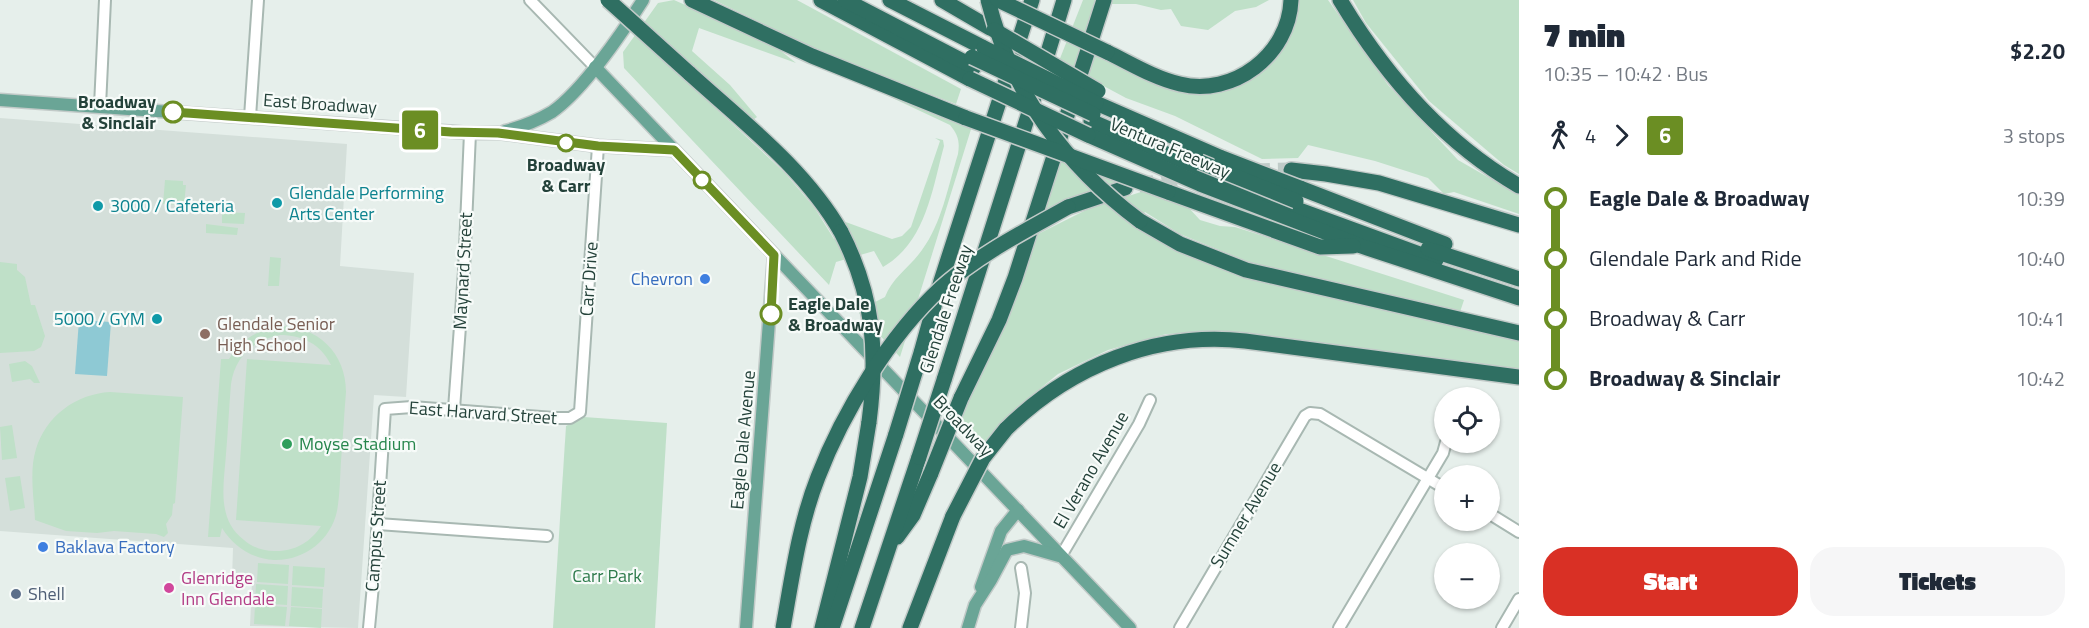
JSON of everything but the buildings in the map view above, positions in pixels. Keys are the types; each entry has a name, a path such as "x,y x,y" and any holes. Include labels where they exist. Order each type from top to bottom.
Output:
{"highway":[{"path":"608,0 801,177 830,212 842,232 858,269 871,319 874,368 869,422 860,477 828,626"},
{"path":"692,0 812,56 966,118 1320,247 1360,246"},
{"name":"Ventura Freeway","path":"821,0 1093,113 1200,184 1360,246 1519,298"},
{"path":"845,0 975,63"},
{"path":"862,0 975,63"},
{"name":"Ventura Freeway","path":"890,0 975,63 1093,113 1121,115 1222,158 1298,195 1519,268"},
{"path":"942,0 990,28 1093,113 1290,207 1519,288"},
{"path":"988,0 1006,55 1036,112 1086,176 1140,221 1180,244 1246,270 1519,333"},
{"path":"998,0 1148,72 1180,84 1199,87 1222,84 1241,76 1267,58 1286,23 1291,0"},
{"name":"Glendale Freeway","path":"828,626 896,434 941,281 1021,36 1030,0"},
{"name":"Glendale Freeway","path":"862,628 944,380 1064,0"},
{"path":"1050,45 1071,0"},
{"path":"890,547 913,515 961,398 1016,279 1104,0"},
{"path":"1341,0 1405,93 1457,143 1519,186"},
{"path":"1093,113 1200,162 1298,195 1392,237 1519,279"},
{"path":"1291,170 1379,183 1519,225"},
{"path":"783,628 801,534 817,478 834,440 891,344 942,288 1024,231 1068,207 1125,188"},
{"path":"910,628 953,516 983,458 1006,429 1051,391 1101,363 1158,345 1201,338 1221,338 1519,377"}],"main road":[{"path":"498,133 523,127 551,112 569,98 595,67 643,0"},
{"name":"Broadway","path":"595,67 1130,628"},
{"name":"East Broadway","path":"0,100 470,133 498,133 598,146 674,150"},
{"name":"Eagle Dale Avenue","path":"746,628 774,255"},
{"path":"968,628 1001,531 1018,510"},
{"path":"975,605 1007,550 1024,546 1061,556"}],"street":[{"path":"100,106 105,0"},
{"path":"250,117 258,0"},
{"path":"530,0 595,67"},
{"name":"Maynard Street","path":"454,409 470,133"},
{"name":"Carr Drive","path":"580,412 598,146"},
{"name":"El Verano Avenue","path":"1061,556 1139,424 1150,400"},
{"name":"East Harvard Street","path":"385,409 412,406 554,418 570,418 580,412"},
{"name":"Campus Street","path":"369,628 385,409"},
{"name":"Sumner Avenue","path":"1180,628 1305,416 1310,413 1320,414 1428,478"},
{"path":"1339,628 1443,453"},
{"path":"1428,478 1434,482"},
{"path":"1500,520 1519,532"},
{"path":"378,524 547,536"},
{"path":"1021,568 1025,593 1021,628"},
{"path":"1502,628 1519,599"}],"shaded area":[{"name":"Glendale Senior High School","path":"0,118 347,144 340,266 414,273 406,397 374,395 358,628 250,626 252,582 232,580 233,548 0,531"}],"green space":[{"path":"674,0 771,43 796,63 699,28 692,51 730,85 757,117 753,120 674,54 667,63 784,172 814,207 834,239 848,234 843,221 892,239 902,236 911,227 940,141 935,138 943,140 944,146 925,214 909,244 897,256 883,267 874,251 836,262 829,285 624,68 623,52 658,3"},
{"path":"714,0 797,0 961,89 956,104 833,58"},
{"path":"1083,0 1095,0 1074,69 1059,61"},
{"path":"1110,0 1269,0 1256,7 1235,11 1208,30 1181,26 1171,9 1161,10 1136,4 1109,4"},
{"path":"1296,0 1328,0 1388,85 1458,160 1519,195 1519,214 1454,192 1444,194 1428,178 1375,161 1308,145 1298,158 1262,159 1175,116 1126,98 1085,76 1092,51 1188,91 1252,77"},
{"path":"1353,0 1519,0 1519,174 1504,165 1429,101 1366,23"},
{"path":"887,93 972,126 900,357 859,313 859,307 857,308 852,303 858,299 875,302 885,297 892,284 922,250 940,216 959,145 957,135 950,125 886,95"},
{"path":"1059,158 1127,183 1040,216"},
{"path":"165,180 183,181 183,185 186,185 184,205 163,204"},
{"path":"1144,191 1188,207 1200,220 1220,226 1235,227 1464,300 1460,312 1251,263 1180,234 1145,212 1136,224 1162,241 1380,308 1519,341 1519,372 1231,332 1166,334 1108,350 1058,374 1019,406 986,447 960,421 1034,236 1088,209"},
{"path":"222,212 245,213 244,224 222,223"},
{"path":"206,224 238,228 237,235 206,233"},
{"path":"270,257 281,258 279,286 268,286"},
{"path":"0,262 17,264 17,270 25,277 31,305 35,305 45,336 41,347 34,351 0,353"},
{"path":"293,327 306,331 327,344 341,365 346,392 339,499 334,521 322,540 306,553 274,560 258,557 237,546 222,528 220,537 208,537 221,359 229,359 244,341 256,333 271,328","holes":["288,335 316,346 331,365 247,359 236,520 321,526 312,537 295,548 270,551 254,547 244,540 235,532 225,511 223,489 231,384 233,374 247,351 270,337"]},
{"path":"25,361 32,366 40,383 34,383 30,379 12,382 9,364"},
{"path":"110,392 183,397 175,503 172,515 166,524 168,533 164,537 156,534 114,531 97,533 66,531 35,520 32,485 34,457 47,426 74,402"},
{"name":"Carr Park","path":"584,417 667,423 655,628 553,628 566,426"},
{"path":"12,425 17,458 2,460 0,427"},
{"path":"20,476 25,508 10,511 5,478"},
{"path":"258,563 289,565 288,584 257,582"},
{"path":"293,566 325,568 324,587 292,585"},
{"path":"256,584 288,586 287,605 255,603"},
{"path":"292,587 323,589 322,608 291,606"},
{"path":"255,605 287,607 285,626 254,624"},
{"path":"291,607 322,609 321,628 289,626"}],"water":[{"path":"79,320 111,322 107,376 75,374"}],"tunnel":[{"path":"1255,171 1291,170"},
{"path":"1139,185 1189,177"}],"bus line":[{"name":"6","path":"173,112 451,132 498,133 598,146 674,150 774,255 771,314"}],"place":[{"name":"Broadway & Sinclair","path":"173,112"},
{"name":"Broadway & Carr","path":"566,143"},
{"name":"Glendale Performing Arts Center","path":"277,203"},
{"name":"3000 / Cafeteria","path":"98,206"},
{"name":"Chevron","path":"705,279"},
{"name":"Eagle Dale & Broadway","path":"771,314"},
{"name":"5000 / GYM","path":"157,319"},
{"name":"Glendale Senior High School","path":"205,334"},
{"name":"Moyse Stadium","path":"287,444"},
{"name":"Baklava Factory","path":"43,547"},
{"name":"Glenridge Inn Glendale","path":"169,588"},
{"name":"Shell","path":"16,594"}]}
